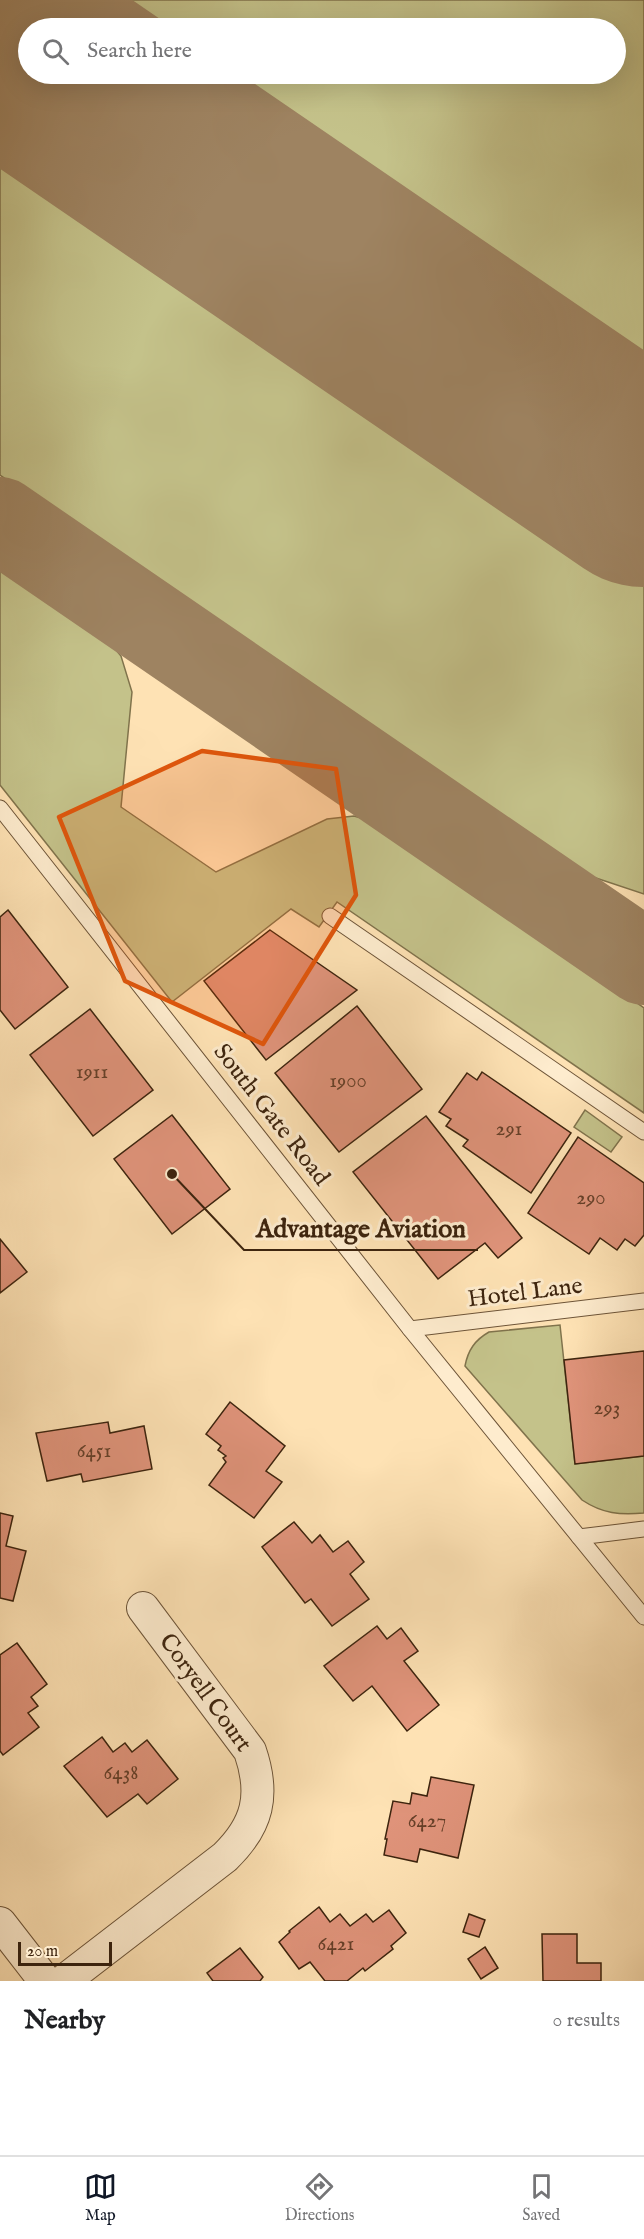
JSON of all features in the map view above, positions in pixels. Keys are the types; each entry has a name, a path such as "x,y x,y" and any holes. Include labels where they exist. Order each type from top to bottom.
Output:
{"street":[{"name":"Coryell Court","path":"64,1981 225,1857 237,1845 255,1816 258,1784 256,1767 250,1751 143,1608"},
{"path":"0,1923 45,1981"}],"lane":[{"name":"South Gate Road","path":"0,808 410,1329 644,1617"},
{"path":"330,916 644,1132"},
{"name":"Hotel Lane","path":"410,1329 644,1301"},
{"path":"579,1537 644,1529"}],"highlighted area":[{"path":"202,751 336,769 356,895 263,1044 125,981 59,817"}],"shaded area":[{"path":"70,0 644,0 644,394 192,84 626,84 626,18 96,18"},
{"path":"0,130 644,571 644,894 584,874 0,475"},
{"path":"0,563 100,631 121,656 132,692 121,807 216,872 327,819 354,816 386,825 644,1008 644,1113 337,902 319,927 291,909 172,1002 0,785"},
{"path":"585,1110 622,1137 611,1152 574,1127"},
{"path":"560,1325 575,1464 644,1456 644,1513 612,1512 597,1508 582,1500 465,1366 473,1346 489,1332"}],"building":[{"path":"8,910 68,987 15,1029 0,1010 0,917"},
{"path":"270,930 357,990 266,1060 204,981"},
{"path":"357,1006 422,1089 339,1152 275,1073"},
{"path":"90,1009 153,1090 93,1136 30,1055"},
{"path":"482,1072 571,1133 531,1193 463,1146 468,1140 446,1126 451,1119 439,1112 467,1073 477,1080"},
{"path":"172,1115 230,1189 172,1234 114,1159"},
{"path":"426,1116 522,1238 498,1258 485,1243 438,1279 353,1172"},
{"path":"578,1137 644,1183 644,1235 635,1246 625,1239 617,1250 600,1238 589,1254 528,1213"},
{"path":"0,1239 27,1272 0,1293"},
{"path":"644,1351 644,1456 575,1464 564,1360"},
{"path":"230,1402 285,1446 266,1471 282,1482 254,1518 209,1485 226,1462 223,1458 226,1456 218,1450 221,1446 206,1434"},
{"path":"108,1422 110,1433 144,1426 152,1469 83,1482 81,1474 47,1481 36,1433"},
{"path":"0,1513 13,1516 6,1546 26,1551 13,1601 0,1598"},
{"path":"294,1522 312,1543 320,1535 333,1552 348,1541 364,1562 350,1574 369,1599 332,1626 311,1599 305,1603 262,1547"},
{"path":"377,1626 387,1639 401,1628 418,1651 404,1661 439,1705 407,1731 372,1686 353,1701 324,1666"},
{"path":"17,1643 47,1684 31,1697 38,1706 28,1713 39,1727 3,1755 0,1751 0,1655"},
{"path":"102,1737 113,1752 125,1743 132,1752 147,1740 178,1779 147,1804 138,1794 107,1817 64,1766"},
{"path":"431,1777 474,1785 458,1858 420,1849 417,1862 384,1855 393,1801 410,1804 412,1793 427,1796"},
{"path":"319,1907 330,1922 340,1914 350,1926 366,1914 373,1922 389,1910 406,1933 391,1946 393,1949 365,1971 363,1968 347,1981 325,1981 310,1962 299,1969 279,1942"},
{"path":"469,1914 485,1920 479,1937 463,1932"},
{"path":"542,1934 577,1934 577,1963 601,1963 601,1981 543,1981"},
{"path":"485,1947 498,1968 481,1979 468,1959"},
{"path":"240,1948 263,1977 260,1981 213,1981 207,1973"}],"taxiway":[{"path":"0,520 644,962"}],"runway":[{"path":"66,84 644,480"}],"place":[{"name":"Advantage Aviation","path":"172,1174"}]}
